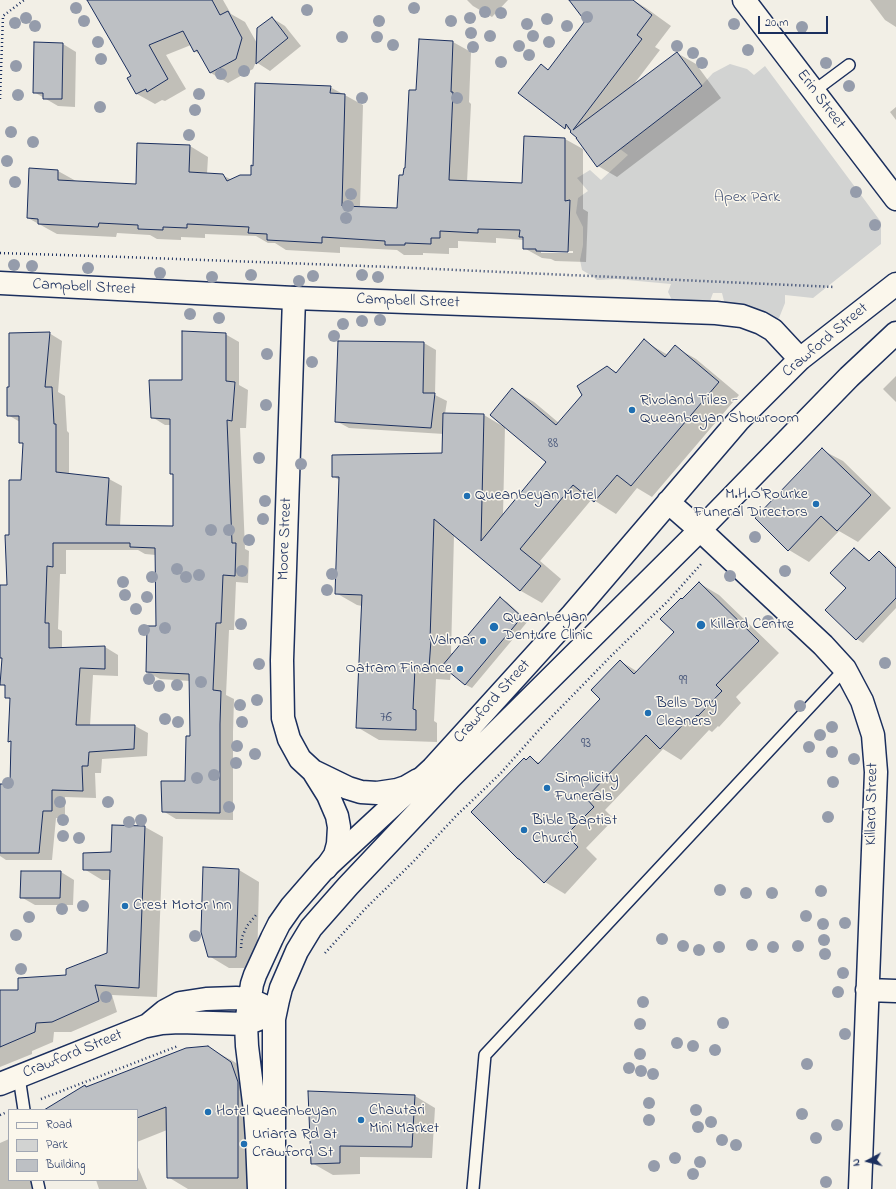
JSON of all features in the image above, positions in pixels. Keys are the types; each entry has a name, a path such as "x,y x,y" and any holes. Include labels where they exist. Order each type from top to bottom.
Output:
{"street":[{"name":"Erin Street","path":"744,0 896,199"},
{"name":"Campbell Street","path":"0,283 294,298 716,313 742,316 761,323 773,330 800,359"},
{"name":"Crawford Street","path":"250,999 255,975 279,924 295,902 324,869 433,768 572,615 738,421 800,359 896,284"},
{"name":"Moore Street","path":"294,298 282,693 283,718 289,739 300,759 312,772 328,795 339,827 338,844 335,855 324,869"},
{"name":"Crawford Street","path":"276,1012 281,988 297,952 311,928 331,905 450,778 700,530 849,377 896,333"},
{"name":"Killard Street","path":"668,502 718,546 823,645 845,669 862,701 873,735 875,780 860,1189"},
{"name":"Moore Street","path":"312,772 348,788 361,792 377,793 388,792 406,787 433,768"},
{"path":"867,990 896,991"},
{"name":"Crawford Street","path":"9,1081 145,1026 153,1022 165,1011 180,1003 206,999 250,999 276,1012"},
{"path":"250,999 246,1024 247,1046 255,1111 259,1189"},
{"name":"Crawford Street","path":"145,1026 179,1022 246,1024 276,1012"},
{"path":"274,1189 274,1038 276,1012"}],"lane":[{"path":"814,91 849,64"},
{"path":"473,1189 485,1055 845,669"},
{"path":"9,1081 24,1108"}],"path":[{"path":"0,99 3,16 24,0"},
{"path":"0,253 352,266 835,287"},
{"path":"324,954 366,908 412,863 457,815 500,774 538,731 613,654 668,601 718,546"},
{"path":"24,1108 182,1044"}],"green space":[{"name":"Apex Park","path":"730,64 747,69 754,75 765,66 881,222 881,244 813,298 785,295 785,303 779,318 762,329 752,331 728,317 722,293 713,293 710,301 704,309 675,306 668,292 671,284 616,279 597,280 582,270 580,260 583,245 583,227 576,213 578,198 588,191 577,178 590,170 601,180 628,155 620,149 702,87 702,85 713,73"}],"building":[{"path":"87,0 212,0 220,15 228,11 242,38 236,59 210,73 197,50 194,52 183,31 149,45 168,79 147,92 146,89 136,94 127,78 131,76"},
{"path":"569,0 633,0 652,15 637,35 642,39 573,130 677,52 702,86 597,167 577,138 570,132 571,131 566,124 565,129 518,93 541,64 548,70 585,21"},
{"path":"272,17 288,38 256,64 257,28"},
{"path":"419,39 453,41 451,92 453,92 449,180 522,183 524,136 565,138 565,201 570,200 568,252 523,249 523,237 519,237 520,230 478,229 478,233 440,231 440,238 431,238 431,244 405,243 405,245 385,245 385,241 322,237 322,243 267,240 267,234 248,233 249,227 187,224 187,228 163,227 163,230 138,229 138,225 99,223 98,227 38,224 38,219 27,218 29,168 58,170 58,180 136,184 137,143 190,145 189,172 223,174 227,181 240,175 251,175 251,165 253,166 255,83 331,86 330,93 345,94 342,206 397,208 399,175 403,175 405,168 409,90 416,90"},
{"path":"34,42 63,43 62,99 43,99 43,93 33,93"},
{"path":"182,331 226,333 226,381 235,382 232,421 227,420 232,543 236,543 235,576 223,575 221,623 216,623 213,690 221,691 220,813 162,812 161,781 185,781 186,736 190,736 189,674 146,672 147,626 156,626 155,548 130,547 130,543 53,543 53,567 47,566 45,623 49,623 49,648 105,646 105,669 80,668 76,725 135,725 134,749 89,752 88,766 82,766 83,791 52,790 52,811 43,811 39,853 0,853 0,784 10,784 11,741 8,742 10,698 5,698 5,685 0,685 2,658 0,658 0,585 7,585 5,535 9,535 9,480 21,480 23,443 19,443 19,416 7,416 7,387 9,387 9,333 50,332 45,387 52,387 54,424 56,424 56,472 109,478 106,525 173,526 173,474 170,474 170,419 151,418 149,380 182,380"},
{"path":"644,339 665,357 675,345 719,382 631,486 617,475 594,502 573,485 520,549 541,566 520,591 434,519 429,668 415,668 413,709 416,710 416,730 356,728 362,595 335,594 339,477 332,477 332,455 442,453 443,413 484,414 481,541 546,462 490,415 512,388 556,425 582,395 577,386 607,366 616,373"},
{"path":"338,341 424,342 423,393 435,393 431,428 335,422"},
{"name":"M.H.O'Rourke Funeral Directors","path":"822,448 871,495 837,531 821,516 788,551 755,518"},
{"path":"854,548 869,561 879,551 896,568 896,598 856,640 825,610 846,588 830,573"},
{"path":"699,582 759,641 716,685 722,691 698,716 697,715 691,721 689,718 660,749 646,735 586,798 594,807 566,835 578,847 544,883 471,812 524,758 526,760 530,756 538,764 600,699 591,690 620,660 634,674 674,632 660,619"},
{"path":"500,597 522,617 465,685 442,666"},
{"path":"112,825 145,826 139,988 95,985 99,1001 52,1022 36,1023 35,1032 0,1047 0,990 18,990 18,978 66,975 66,969 107,953 110,870 83,870 83,853 111,852"},
{"name":"Crest Motor Inn","path":"203,867 239,869 236,957 208,957 201,932"},
{"path":"21,871 61,871 60,898 20,898"},
{"name":"Hotel Queanbeyan","path":"208,1046 231,1062 238,1082 238,1178 167,1178 166,1107 138,1118 138,1109 46,1109 85,1085 86,1087 186,1048"},
{"name":"Chautari Mini Market","path":"308,1091 415,1095 412,1147 340,1146 340,1163 311,1164"}],"place":[{"name":"Rivoland Tiles - Queanbeyan Showroom","path":"632,410"},
{"name":"Queanbeyan Motel","path":"467,496"},
{"name":"M.H.O'Rourke Funeral Directors","path":"816,504"},
{"name":"Killard Centre","path":"701,625"},
{"name":"Queanbeyan Denture Clinic","path":"494,627"},
{"name":"Valmar","path":"483,641"},
{"name":"Oatram Finance","path":"460,669"},
{"name":"Bells Dry Cleaners","path":"648,713"},
{"name":"Simplicity Funerals","path":"547,788"},
{"name":"Bible Baptist Church","path":"524,830"},
{"name":"Crest Motor Inn","path":"125,906"},
{"name":"Hotel Queanbeyan","path":"208,1112"},
{"name":"Chautari Mini Market","path":"361,1120"},
{"name":"Uriarra Rd at Crawford St","path":"244,1144"}]}
